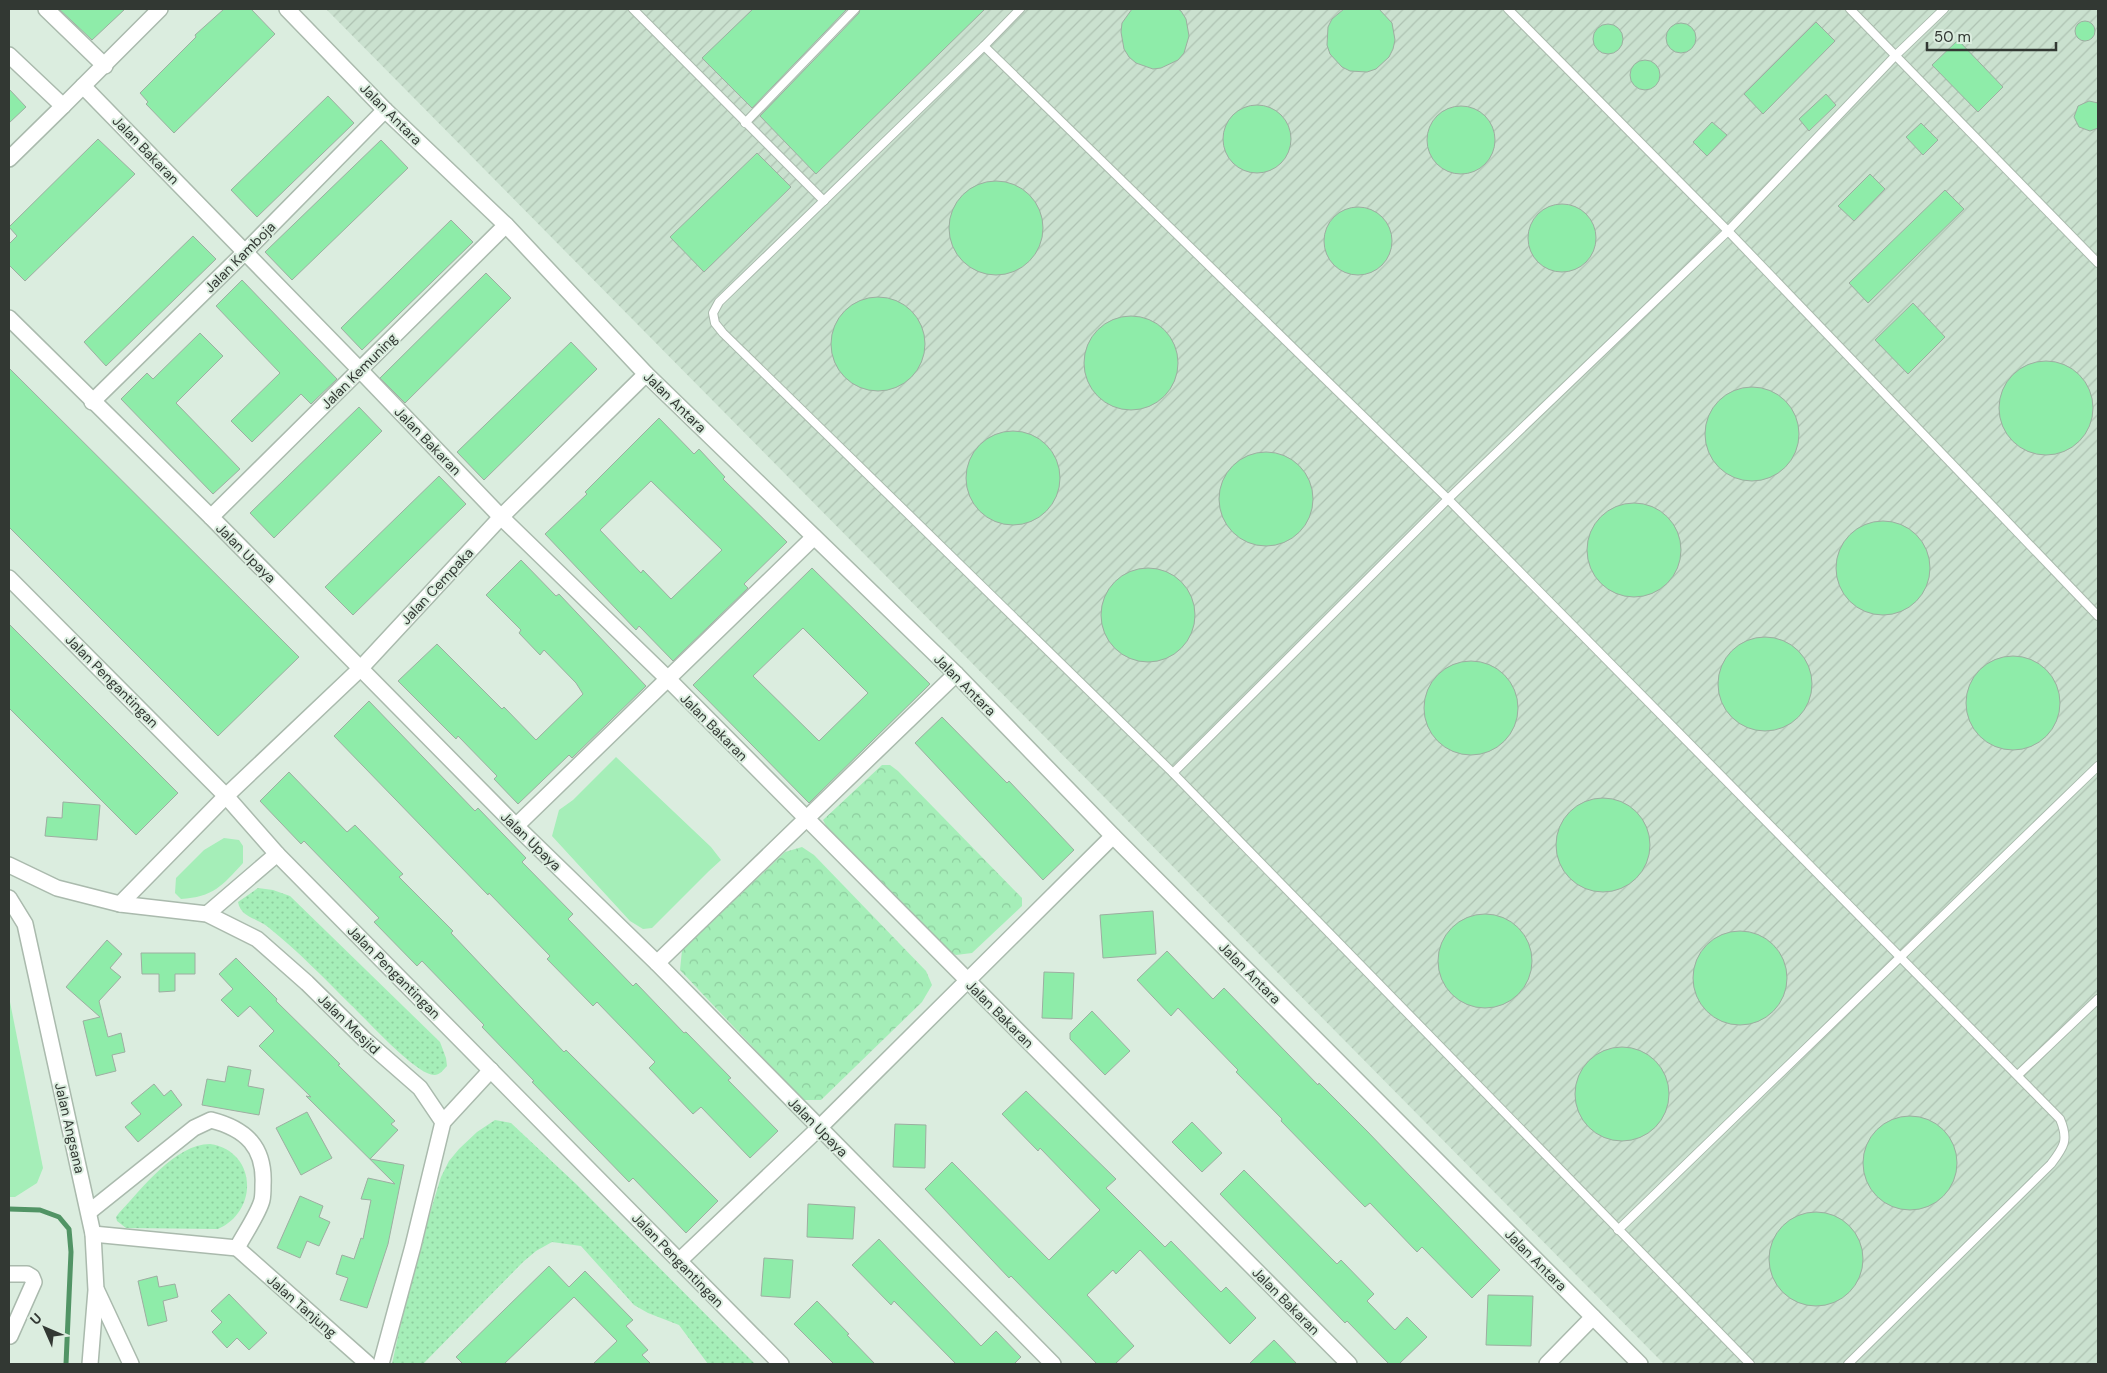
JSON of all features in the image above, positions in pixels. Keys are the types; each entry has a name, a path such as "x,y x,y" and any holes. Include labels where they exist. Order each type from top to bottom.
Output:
{"street":[{"path":"46,9 104,66"},
{"path":"9,159 160,9"},
{"name":"Jalan Antara","path":"287,9 386,110 506,226 646,374 956,674 1113,836 1640,1364"},
{"path":"9,55 63,106"},
{"name":"Jalan Bakaran","path":"83,86 501,517 668,679 806,820 1350,1364"},
{"name":"Jalan Kamboja","path":"92,402 386,110"},
{"name":"Jalan Kemuning","path":"211,517 506,226"},
{"name":"Jalan Upaya","path":"9,318 92,402 211,517 516,826 657,963 1053,1364"},
{"name":"Jalan Cempaka","path":"120,904 226,796 360,669 501,517 646,374"},
{"path":"516,826 814,537"},
{"name":"Jalan Pengantingan","path":"9,578 226,796 277,854 781,1364"},
{"path":"657,963 956,674"},
{"path":"679,1261 819,1128 1113,836"},
{"path":"206,914 277,854"},
{"name":"Jalan Mesjid","path":"9,865 58,888 120,904 206,914 256,939 307,983 364,1040 420,1088 443,1122"},
{"name":"Jalan Angsana","path":"9,898 25,924 93,1234 96,1290 90,1364"},
{"path":"381,1364 413,1246 443,1122 491,1070"},
{"path":"89,1212 194,1128 211,1120 230,1124 248,1136 259,1153 264,1174 262,1201 237,1248 93,1234"},
{"name":"Jalan Tanjung","path":"237,1248 368,1364"},
{"path":"9,1274 27,1274 32,1277 34,1282 10,1336"},
{"path":"96,1290 131,1364"},
{"path":"1547,1364 1593,1317"}],"lane":[{"path":"632,9 824,201"},
{"path":"745,123 856,9"},
{"path":"1020,9 719,302 713,313 715,323 723,333 1173,773 1750,1364"},
{"path":"1508,9 1728,231 2098,616"},
{"path":"1850,9 2098,262"},
{"path":"1173,773 1448,499 1728,231 1896,55 1944,9"},
{"path":"984,46 1448,499 2019,1074 2060,1119 2066,1132 2063,1148 2051,1164 1848,1364"},
{"path":"1618,1230 2098,766"},
{"path":"2019,1074 2098,999"}],"shaded area":[{"path":"326,9 2098,9 2098,1364 1664,1364"}],"green space":[{"path":"616,757 711,847 721,860 652,928 643,929 630,921 552,836 559,810 573,800"},
{"path":"882,765 890,765 898,771 1022,898 1022,906 972,953 956,955 945,950 830,833 823,820"},
{"path":"224,838 239,840 243,846 243,863 216,889 201,896 181,899 175,893 176,878 204,850"},
{"path":"802,847 814,855 926,971 932,985 922,1002 821,1100 804,1100 798,1095 680,970 682,950 785,852"},
{"path":"258,888 273,890 290,896 440,1042 447,1066 439,1074 435,1075 417,1067 392,1046 290,946 268,927 242,911 238,902"},
{"path":"9,997 43,1168 37,1183 15,1197 9,1197"},
{"path":"495,1120 511,1123 576,1184 755,1364 708,1364 679,1325 648,1313 634,1305 581,1246 552,1242 536,1251 523,1262 423,1364 392,1364 412,1271 441,1177 449,1161 459,1149 477,1132"},
{"path":"210,1144 226,1149 237,1158 244,1169 247,1182 246,1196 241,1209 231,1220 218,1229 126,1228 117,1221 116,1217 119,1213 172,1160 184,1151"}],"building":[{"path":"59,9 125,9 92,40"},
{"path":"224,9 251,9 275,34 174,133 146,104 148,102 140,93 196,37 195,35"},
{"path":"753,9 847,9 752,108 702,58"},
{"path":"860,9 985,9 816,174 760,116 859,13"},
{"path":"1132,9 1178,9 1181,11 1186,19 1189,36 1184,53 1178,60 1161,68 1153,69 1136,63 1129,57 1124,49 1121,32 1122,23"},
{"path":"1344,9 1379,9 1392,23 1395,40 1393,49 1389,57 1376,69 1367,72 1350,71 1342,67 1330,54 1327,45 1328,27 1332,19"},
{"path":"2081,21 2089,21 2095,27 2095,35 2089,41 2081,41 2075,35 2075,27"},
{"path":"1816,22 1835,41 1763,114 1744,94"},
{"path":"1681,23 1687,24 1695,32 1695,44 1687,52 1681,53 1675,52 1667,44 1666,38 1667,32 1675,24"},
{"path":"1608,24 1614,25 1622,33 1622,45 1614,53 1608,54 1602,53 1594,45 1593,39 1594,33 1602,25"},
{"path":"1958,40 2003,87 1978,112 1932,65"},
{"path":"1645,60 1651,61 1659,69 1659,81 1651,89 1645,90 1639,89 1631,81 1630,75 1631,69 1639,61"},
{"path":"9,89 26,107 9,123"},
{"path":"1826,94 1836,105 1809,131 1799,119"},
{"path":"328,96 354,123 257,217 231,190"},
{"path":"2089,101 2098,103 2098,128 2090,131 2079,127 2074,117 2078,106"},
{"path":"1264,105 1276,111 1285,120 1291,132 1289,152 1281,163 1264,173 1250,173 1233,163 1225,152 1223,132 1233,115 1244,107"},
{"path":"1468,106 1480,112 1489,121 1495,133 1493,153 1485,164 1468,174 1454,174 1437,164 1429,153 1427,133 1437,116 1448,108"},
{"path":"1712,122 1727,135 1707,156 1693,142"},
{"path":"1921,123 1938,140 1923,155 1906,137"},
{"path":"98,139 135,174 25,281 9,265 9,244 17,236 9,227"},
{"path":"381,140 408,168 292,280 265,252"},
{"path":"757,153 791,187 704,272 670,237"},
{"path":"1870,174 1885,189 1854,221 1838,206"},
{"path":"996,181 1014,185 1029,195 1039,210 1043,228 1039,246 1029,261 1014,271 996,275 978,271 963,261 953,246 949,228 953,210 963,195 978,185"},
{"path":"1945,190 1964,209 1868,303 1849,283"},
{"path":"1569,204 1581,210 1590,219 1596,231 1594,251 1586,262 1569,272 1555,272 1538,262 1530,251 1528,231 1538,214 1549,206"},
{"path":"1365,207 1377,213 1386,222 1392,234 1390,254 1382,265 1365,275 1351,275 1334,265 1326,254 1324,234 1334,217 1345,209"},
{"path":"451,220 473,242 362,350 341,328"},
{"path":"193,236 216,259 106,366 84,342"},
{"path":"486,273 511,298 405,403 380,378"},
{"path":"242,280 337,379 311,404 301,394 252,442 231,421 280,373 216,306"},
{"path":"878,297 896,301 911,311 921,326 925,344 921,362 911,377 896,387 878,391 860,387 845,377 835,362 831,344 835,326 845,311 860,301"},
{"path":"1913,303 1945,337 1908,374 1875,340"},
{"path":"1131,316 1149,320 1164,330 1174,345 1178,363 1174,381 1164,396 1149,406 1131,410 1113,406 1098,396 1088,381 1084,363 1088,345 1098,330 1113,320"},
{"path":"200,333 223,356 176,403 240,469 213,494 121,399 147,373 153,379"},
{"path":"571,342 597,369 484,480 457,452"},
{"path":"2046,361 2064,365 2079,375 2089,390 2093,408 2089,426 2079,441 2064,451 2046,455 2028,451 2013,441 2003,426 1999,408 2003,390 2013,375 2028,365"},
{"path":"9,368 299,657 218,736 9,527"},
{"path":"1752,387 1770,391 1785,401 1795,416 1799,434 1795,452 1785,467 1770,477 1752,481 1734,477 1719,467 1709,452 1705,434 1709,416 1719,401 1734,391"},
{"path":"359,407 382,431 274,538 250,513"},
{"path":"659,418 694,454 699,449 725,477 723,479 787,542 744,584 748,588 673,661 639,626 636,630 545,534 587,494 585,492","holes":["651,481 722,550 671,599 643,570 641,573 600,530"]},
{"path":"1013,431 1031,435 1046,445 1056,460 1060,478 1056,496 1046,511 1031,521 1013,525 995,521 980,511 970,496 966,478 970,460 980,445 995,435"},
{"path":"1266,452 1284,456 1299,466 1309,481 1313,499 1309,517 1299,532 1284,542 1266,546 1248,542 1233,532 1223,517 1219,499 1223,481 1233,466 1248,456"},
{"path":"439,476 466,504 353,615 325,587"},
{"path":"1634,503 1652,507 1667,517 1677,532 1681,550 1677,568 1667,583 1652,593 1634,597 1616,593 1601,583 1591,568 1587,550 1591,532 1601,517 1616,507"},
{"path":"1883,521 1901,525 1916,535 1926,550 1930,568 1926,586 1916,601 1901,611 1883,615 1865,611 1850,601 1840,586 1836,568 1840,550 1850,535 1865,525"},
{"path":"521,560 556,596 559,594 646,686 572,758 569,755 518,804 494,779 497,776 458,736 456,739 398,681 437,644 536,740 583,694 576,683 544,650 540,655 519,633 521,630 486,595"},
{"path":"812,568 930,684 809,803 693,685","holes":["803,628 868,693 819,741 753,676"]},
{"path":"1148,568 1166,572 1181,582 1191,597 1195,615 1191,633 1181,648 1166,658 1148,662 1130,658 1115,648 1105,633 1101,615 1105,597 1115,582 1130,572"},
{"path":"9,624 178,793 136,835 9,708"},
{"path":"1765,637 1783,641 1798,651 1808,666 1812,684 1808,702 1798,717 1783,727 1765,731 1747,727 1732,717 1722,702 1718,684 1722,666 1732,651 1747,641"},
{"path":"2013,656 2031,660 2046,670 2056,685 2060,703 2056,721 2046,736 2031,746 2013,750 1995,746 1980,736 1970,721 1966,703 1970,685 1980,670 1995,660"},
{"path":"1471,661 1489,665 1504,675 1514,690 1518,708 1514,726 1504,741 1489,751 1471,755 1453,751 1438,741 1428,726 1424,708 1428,690 1438,675 1453,665"},
{"path":"369,701 475,811 478,808 526,858 522,862 573,914 568,919 633,986 636,983 684,1033 686,1032 731,1078 728,1080 778,1131 750,1158 701,1107 693,1114 649,1068 655,1062 597,1002 593,1006 547,959 550,956 489,893 488,895 334,736"},
{"path":"942,717 1007,783 1009,781 1074,850 1043,880 915,743"},
{"path":"289,772 347,832 355,825 403,874 399,877 453,931 451,933 564,1052 566,1050 718,1201 686,1233 633,1178 629,1182 532,1082 534,1081 482,1027 484,1025 422,961 417,966 374,922 379,918 304,841 301,844 260,801"},
{"path":"1603,798 1621,802 1636,812 1646,827 1650,845 1646,863 1636,878 1621,888 1603,892 1585,888 1570,878 1560,863 1556,845 1560,827 1570,812 1585,802"},
{"path":"63,802 100,805 97,840 45,836 47,817 62,818"},
{"path":"1153,911 1156,954 1103,958 1100,915"},
{"path":"1485,914 1503,918 1518,928 1528,943 1532,961 1528,979 1518,994 1503,1004 1485,1008 1467,1004 1452,994 1442,979 1438,961 1442,943 1452,928 1467,918"},
{"path":"1740,931 1758,935 1773,945 1783,960 1787,978 1783,996 1773,1011 1758,1021 1740,1025 1722,1021 1707,1011 1697,996 1693,978 1697,960 1707,945 1722,935"},
{"path":"107,940 122,954 110,968 121,977 99,1001 108,1037 121,1033 125,1052 112,1055 116,1071 96,1076 83,1021 100,1017 66,987"},
{"path":"1167,951 1213,999 1224,988 1318,1085 1319,1083 1367,1131 1500,1270 1472,1298 1422,1247 1417,1252 1370,1203 1365,1207 1281,1121 1282,1119 1236,1072 1238,1070 1178,1008 1171,1016 1137,980"},
{"path":"141,953 195,953 195,974 175,974 175,991 159,992 159,974 142,974"},
{"path":"236,958 277,999 276,1001 340,1064 338,1065 395,1121 391,1124 398,1130 370,1159 404,1165 388,1244 367,1308 340,1300 348,1278 336,1274 342,1255 354,1259 361,1238 363,1239 371,1200 361,1199 368,1178 395,1184 306,1096 311,1097 259,1046 274,1031 250,1006 238,1017 221,1000 233,989 219,974"},
{"path":"1044,972 1074,973 1072,1019 1042,1018"},
{"path":"1092,1011 1130,1051 1105,1075 1070,1039 1070,1033"},
{"path":"1622,1047 1640,1051 1655,1061 1665,1076 1669,1094 1665,1112 1655,1127 1640,1137 1622,1141 1604,1137 1589,1127 1579,1112 1575,1094 1579,1076 1589,1061 1604,1051"},
{"path":"228,1066 251,1070 248,1086 264,1089 259,1115 202,1105 207,1079 225,1082"},
{"path":"154,1084 164,1096 171,1090 182,1105 138,1142 125,1127 141,1114 131,1103"},
{"path":"1026,1091 1116,1179 1106,1188 1165,1247 1171,1241 1221,1292 1226,1287 1256,1318 1230,1344 1140,1250 1116,1274 1113,1270 1087,1295 1134,1346 1115,1364 1097,1364 1011,1276 1009,1278 925,1189 952,1162 1049,1260 1100,1210 1040,1148 1038,1151 1002,1114"},
{"path":"307,1112 332,1158 301,1175 276,1128"},
{"path":"1910,1116 1928,1120 1943,1130 1953,1145 1957,1163 1953,1181 1943,1196 1928,1206 1910,1210 1892,1206 1877,1196 1867,1181 1863,1163 1867,1145 1877,1130 1892,1120"},
{"path":"1192,1122 1222,1153 1202,1172 1172,1142"},
{"path":"895,1124 926,1125 925,1168 893,1167"},
{"path":"1244,1170 1337,1264 1341,1260 1374,1294 1367,1301 1395,1330 1407,1317 1427,1337 1399,1364 1389,1364 1347,1321 1345,1323 1220,1194"},
{"path":"300,1196 323,1206 319,1217 330,1222 319,1246 307,1241 300,1258 277,1248"},
{"path":"808,1204 855,1207 853,1239 807,1237"},
{"path":"1816,1212 1834,1216 1849,1226 1859,1241 1863,1259 1859,1277 1849,1292 1834,1302 1816,1306 1798,1302 1783,1292 1773,1277 1769,1259 1773,1241 1783,1226 1798,1216"},
{"path":"879,1239 981,1346 996,1331 1021,1357 1014,1364 956,1364 894,1301 891,1305 852,1265"},
{"path":"764,1258 793,1260 790,1298 761,1296"},
{"path":"549,1266 569,1287 585,1271 633,1320 626,1326 648,1350 642,1355 651,1364 593,1364 617,1341 574,1297 504,1364 463,1364 456,1357"},
{"path":"157,1276 159,1287 175,1284 178,1297 163,1301 167,1321 148,1326 138,1281"},
{"path":"229,1294 267,1333 249,1350 237,1338 227,1348 212,1332 222,1322 211,1311"},
{"path":"1488,1295 1533,1296 1531,1346 1486,1345"},
{"path":"817,1301 875,1364 834,1364 794,1324"},
{"path":"1274,1340 1297,1364 1249,1364"}],"waterway":[{"path":"9,1209 40,1210 59,1217 69,1229 71,1252 66,1364"}]}
